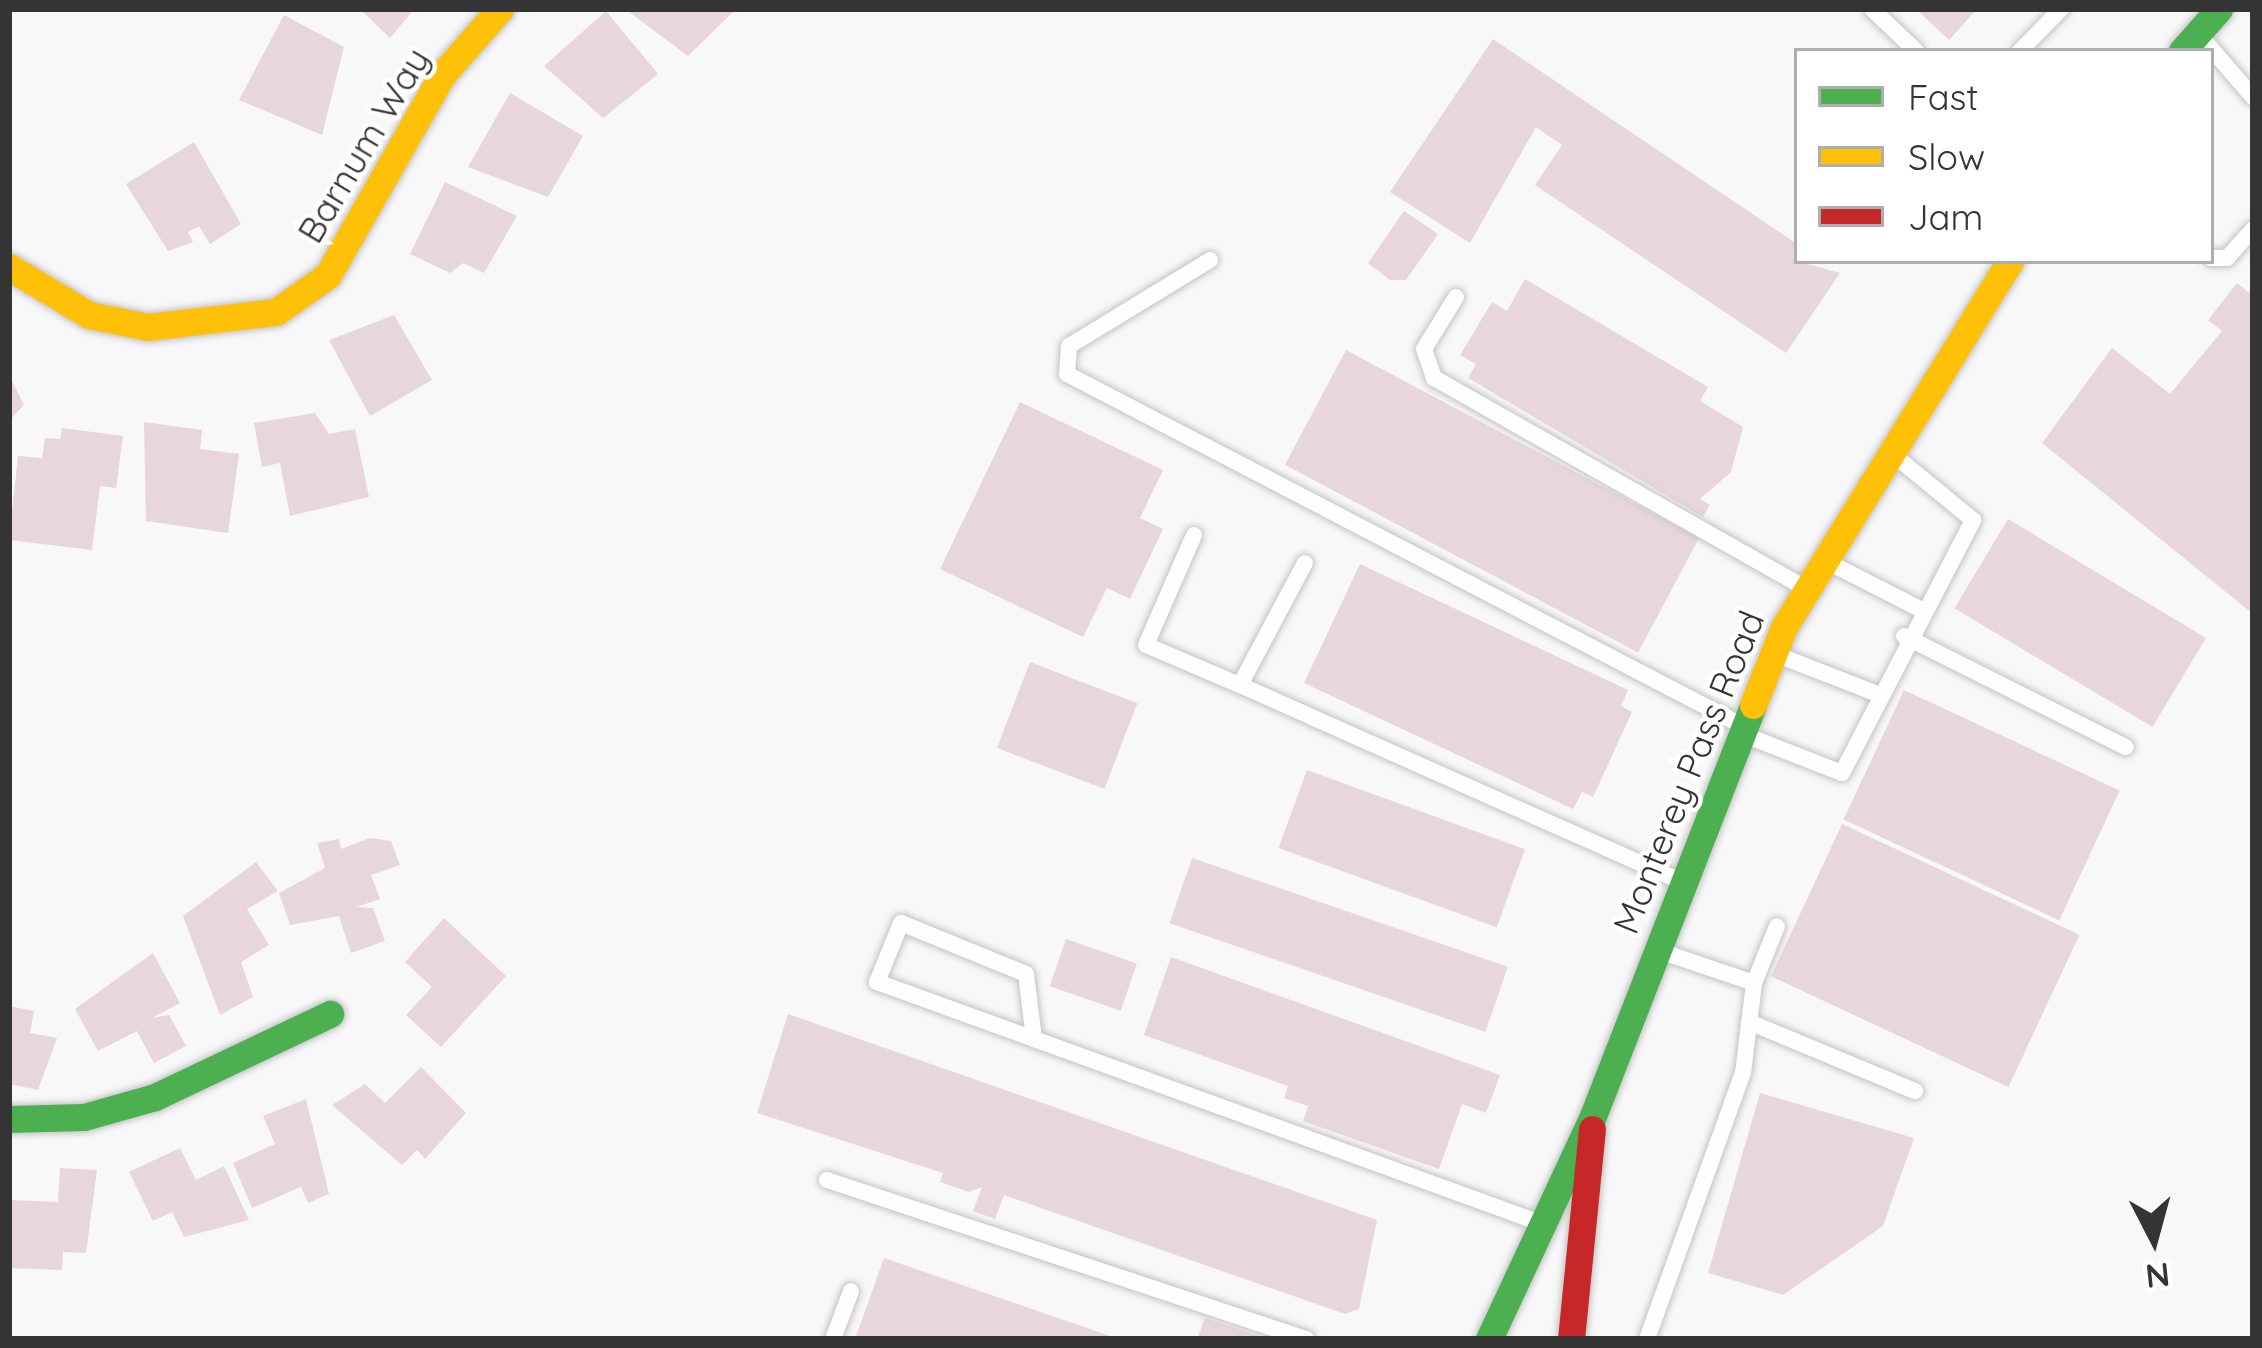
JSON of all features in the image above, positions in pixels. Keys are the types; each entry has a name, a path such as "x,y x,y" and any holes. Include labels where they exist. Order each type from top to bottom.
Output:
{"main road":[{"name":"Barnum Way","path":"9,266 89,314 148,328 276,312 328,275 442,76 500,9"},
{"path":"2190,42 2219,9"},
{"name":"Monterey Pass Road","path":"1489,1339 1535,1221 1593,1115 1654,948 1805,588 1885,448 2008,264"},
{"path":"9,1119 84,1117 154,1097 330,1015"},
{"path":"1571,1339 1593,1115"}],"lane":[{"path":"1872,9 1913,48"},
{"path":"2023,48 2061,9"},
{"path":"2214,63 2253,97"},
{"path":"2214,258 2228,258 2253,229"},
{"path":"1210,260 1069,346 1067,374 1742,730 1841,773 1918,608 1973,520 1885,448"},
{"path":"1456,297 1424,349 1434,377 1805,588"},
{"path":"1194,535 1146,645 1681,881"},
{"path":"1821,558 1918,608"},
{"path":"1240,685 1305,563"},
{"path":"1904,636 2126,747"},
{"path":"1774,653 1875,693"},
{"path":"1034,1039 1026,974 901,923 877,982 1535,1221"},
{"path":"1647,1339 1743,1073 1754,983 1777,926"},
{"path":"1654,948 1754,983"},
{"path":"1750,1022 1916,1091"},
{"path":"827,1180 1306,1339"},
{"path":"833,1339 851,1291"}],"building":[{"path":"360,9 414,9 390,38"},
{"path":"625,9 736,9 688,56"},
{"path":"1916,9 1977,9 1949,40"},
{"path":"606,11 658,74 603,118 544,66"},
{"path":"284,15 344,47 322,135 239,100"},
{"path":"1493,39 1794,242 1794,264 1840,273 1786,353 1535,185 1562,145 1536,127 1470,243 1390,192"},
{"path":"510,93 583,136 548,197 468,167"},
{"path":"194,142 241,224 210,244 199,226 188,232 193,242 168,251 126,184"},
{"path":"445,182 517,216 484,273 463,263 450,273 410,254"},
{"path":"1404,211 1438,234 1406,280 1390,280 1368,263"},
{"path":"1525,279 1708,387 1700,401 1743,427 1731,472 1700,499 1710,505 1703,517 1468,378 1476,364 1460,355 1492,302 1507,311"},
{"path":"2237,283 2253,296 2253,614 2042,443 2112,348 2170,394 2222,331 2208,320"},
{"path":"394,315 432,380 370,416 329,340"},
{"path":"1346,350 1699,538 1638,653 1285,465"},
{"path":"9,375 24,405 9,421"},
{"path":"1020,402 1163,470 1140,518 1163,529 1130,599 1107,588 1083,637 940,569"},
{"path":"315,413 329,434 355,429 369,497 290,516 280,463 262,467 254,423"},
{"path":"144,422 202,430 200,449 239,454 228,533 146,521"},
{"path":"62,428 123,436 116,488 100,486 92,550 9,540 18,456 42,458 45,438 60,439"},
{"path":"2008,519 2206,638 2152,727 1954,608"},
{"path":"1360,564 1628,690 1621,706 1632,712 1593,797 1582,792 1573,809 1304,683"},
{"path":"1030,662 1137,703 1104,789 997,748"},
{"path":"1904,690 2120,791 2059,920 1844,820"},
{"path":"1307,770 1525,849 1497,927 1279,848"},
{"path":"1842,824 2079,935 2008,1087 1771,976"},
{"path":"370,838 391,841 400,865 371,875 380,899 356,907 373,908 385,941 351,953 339,916 290,925 279,893 325,868 317,843 339,839 341,849"},
{"path":"1192,858 1508,967 1485,1032 1170,923"},
{"path":"256,862 278,891 247,909 269,945 241,962 253,997 220,1015 183,916"},
{"path":"444,918 506,976 441,1047 406,1015 432,987 405,962"},
{"path":"1066,939 1137,963 1121,1011 1050,986"},
{"path":"153,953 180,1003 152,1018 169,1015 186,1046 154,1063 137,1031 98,1051 75,1009"},
{"path":"1171,957 1500,1075 1486,1113 1462,1104 1439,1169 1303,1121 1308,1106 1284,1098 1288,1086 1144,1035"},
{"path":"9,1006 34,1011 30,1033 57,1038 38,1090 9,1084"},
{"path":"788,1014 1377,1220 1359,1309 1345,1314 1004,1195 995,1219 973,1211 982,1187 969,1192 940,1182 943,1173 757,1113"},
{"path":"421,1067 466,1113 425,1159 417,1150 402,1165 332,1105 365,1084 385,1103"},
{"path":"1760,1093 1914,1138 1883,1226 1783,1295 1708,1273"},
{"path":"306,1099 329,1194 308,1203 301,1187 252,1208 233,1163 275,1144 263,1116"},
{"path":"180,1148 196,1180 224,1166 249,1220 184,1237 172,1212 153,1221 129,1172"},
{"path":"60,1168 97,1170 86,1253 63,1252 62,1270 9,1268 10,1200 58,1202"},
{"path":"884,1258 1116,1338 1116,1339 855,1339"},
{"path":"1205,1318 1265,1338 1265,1339 1197,1339"}],"traffic: fast":[{"path":"2185,48 2219,9"},
{"path":"1489,1339 1593,1116 1753,705"},
{"path":"9,1119 84,1117 155,1097 330,1014"}],"traffic: slow":[{"path":"9,267 89,315 148,327 276,312 328,275 442,75 500,9"},
{"path":"1753,705 1784,627 2008,264"}],"traffic: jam":[{"path":"1571,1339 1592,1129"}]}
